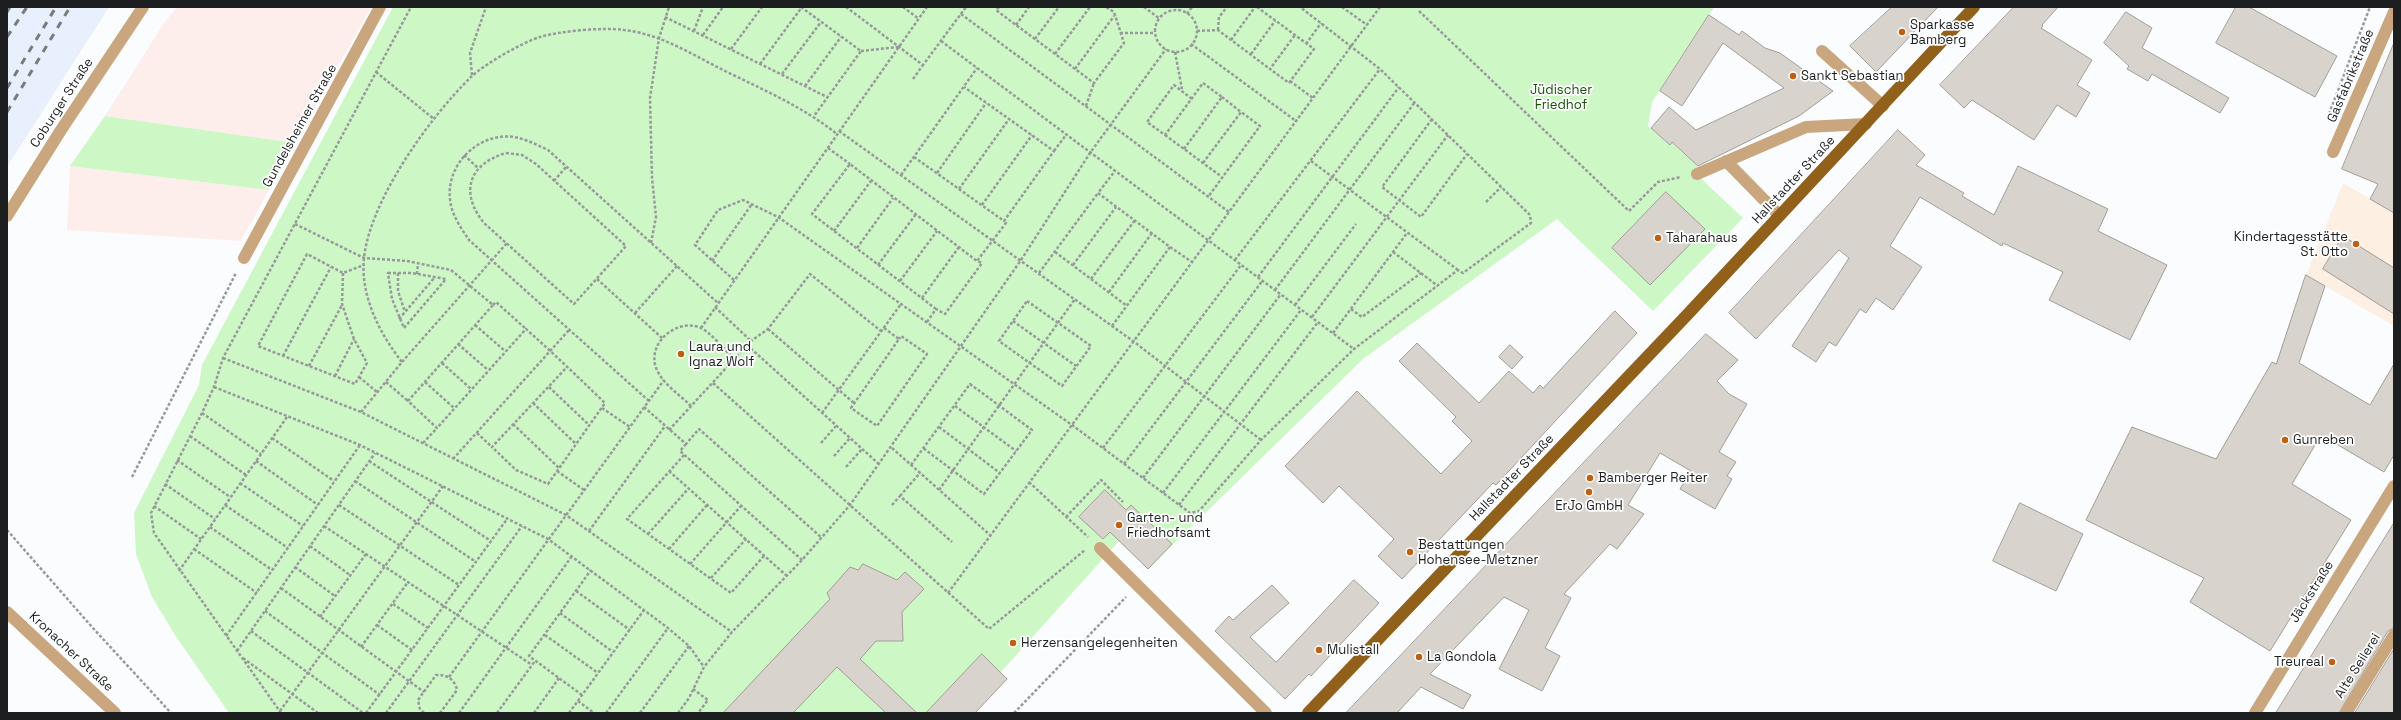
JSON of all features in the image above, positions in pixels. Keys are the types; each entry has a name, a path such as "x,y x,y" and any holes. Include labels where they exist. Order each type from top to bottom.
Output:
{"main road":[{"name":"Hallstadter Straße","path":"1308,713 1687,315 1974,7"}],"street":[{"name":"Coburger Straße","path":"7,216 80,100 143,7"},
{"name":"Gundelsheimer Straße","path":"244,258 380,7"},
{"name":"Gasfabrikstraße","path":"2333,152 2394,12"},
{"path":"1822,51 1883,106"},
{"path":"1696,174 1806,127 1866,124"},
{"path":"1726,161 1779,215"},
{"name":"Jäckstraße","path":"2255,713 2394,486"},
{"path":"1094,546 1137,586 1266,713"},
{"name":"Kronacher Straße","path":"7,612 115,713"},
{"name":"Alte Seilerei","path":"2346,713 2394,635"}],"path":[{"path":"410,7 223,358 214,387 202,413 151,513 154,533 179,571 281,712 292,694 443,486"},
{"path":"472,76 470,53 486,7"},
{"path":"651,243 656,217 652,178 650,98 659,38 669,7"},
{"path":"694,31 703,7"},
{"path":"703,35 724,7"},
{"path":"731,49 762,7"},
{"path":"760,64 801,7 861,51 899,47"},
{"path":"846,7 923,65"},
{"path":"903,7 919,19"},
{"path":"701,328 927,7"},
{"path":"912,79 966,7"},
{"path":"998,7 996,10 1094,83"},
{"path":"1016,25 1029,7"},
{"path":"1036,39 1059,7"},
{"path":"1055,54 1090,7"},
{"path":"1086,106 1094,83 1124,43 1114,16 1114,12 1106,7"},
{"path":"1144,7 1160,19"},
{"path":"1165,7 1166,11"},
{"path":"1187,14 1192,7"},
{"path":"1218,30 1219,17 1227,7"},
{"path":"1231,40 1256,7 1314,49 1290,81"},
{"path":"1300,7 1380,69 1530,215 1531,223 1464,273 1310,161"},
{"path":"1342,7 1347,8 1367,25"},
{"path":"948,593 1380,7"},
{"path":"2329,114 2370,7"},
{"path":"1180,9 1195,21 1198,34 1186,50 1175,52 1166,49 1157,42 1155,33 1154,28 1160,19 1166,11 1180,9"},
{"path":"1419,11 1629,212 1658,182 1696,174"},
{"path":"961,14 1229,212"},
{"path":"1075,69 1114,16"},
{"path":"665,17 827,97"},
{"path":"1251,54 1276,21"},
{"path":"782,74 821,22"},
{"path":"1306,44 1321,23"},
{"path":"402,362 385,340 371,309 364,258 369,235 382,204 403,163 434,119 472,76 502,56 540,37 591,30 624,30 659,38 814,116 901,175 1133,341 1261,440"},
{"path":"1197,31 1218,30 1270,69 1290,81 1313,98"},
{"path":"1120,33 1155,33"},
{"path":"1270,69 1295,35"},
{"path":"805,86 841,37"},
{"path":"941,41 1354,349"},
{"path":"1191,44 1296,121"},
{"path":"678,713 693,689 704,667 732,632 822,538 850,505 880,465 1021,260 1090,153 1166,49"},
{"path":"814,116 861,51"},
{"path":"1175,52 1182,90"},
{"path":"901,175 977,68"},
{"path":"1235,260 1380,69"},
{"path":"376,72 434,119"},
{"path":"1165,135 1203,83 1260,126 1208,196"},
{"path":"1192,99 1174,85 1147,122 1222,177"},
{"path":"964,87 1054,151"},
{"path":"1258,277 1399,87"},
{"path":"1184,149 1222,97"},
{"path":"1275,290 1415,102"},
{"path":"937,173 986,103"},
{"path":"1203,163 1241,112"},
{"path":"959,189 1009,119"},
{"path":"1432,119 1382,187 1421,217 1468,154"},
{"path":"982,205 1032,135"},
{"path":"977,261 1006,223 1004,221 1066,135"},
{"path":"1312,317 1448,135"},
{"path":"649,401 468,240 456,220 450,198 452,176 464,155 477,144 495,138 513,137 548,150 718,303"},
{"path":"828,148 850,164 916,214 959,248 982,263 945,314 936,309 812,214 850,164"},
{"path":"506,153 522,155 554,181 626,246 574,304 507,243 475,211 470,197 471,182 478,168 490,158 506,153"},
{"path":"464,155 478,168"},
{"path":"914,157 1004,221"},
{"path":"554,181 566,167"},
{"path":"1039,273 1114,171"},
{"path":"834,231 872,181"},
{"path":"1486,202 1501,187"},
{"path":"1098,193 1192,262"},
{"path":"856,248 894,198"},
{"path":"734,280 695,245 718,210 743,200 778,217 1015,384 1190,513 1199,511 1261,440 1354,349 1458,270"},
{"path":"712,261 752,204"},
{"path":"1073,265 1116,207"},
{"path":"878,265 916,214"},
{"path":"1091,279 1134,220"},
{"path":"295,224 364,258 418,263 450,270 471,284 493,305"},
{"path":"1295,305 1356,224"},
{"path":"900,281 937,231"},
{"path":"1109,292 1152,233"},
{"path":"1333,333 1407,233"},
{"path":"361,412 402,362 507,243"},
{"path":"1112,326 1170,247"},
{"path":"922,298 959,248"},
{"path":"1055,252 1127,306"},
{"path":"1393,252 1438,286"},
{"path":"307,254 343,273 342,304 354,339 367,363 355,384 258,346 307,254"},
{"path":"132,477 244,258"},
{"path":"417,274 418,263"},
{"path":"343,273 364,265"},
{"path":"1103,448 1242,265"},
{"path":"283,356 331,266"},
{"path":"635,313 677,266"},
{"path":"388,272 417,274 446,280 404,328 399,319 388,284 388,272"},
{"path":"398,273 398,291 405,312"},
{"path":"1351,309 1362,317 1421,273"},
{"path":"669,430 747,345 768,329 810,274 882,329 899,339"},
{"path":"399,319 435,277"},
{"path":"597,279 662,338"},
{"path":"1124,464 1263,280"},
{"path":"1143,478 1281,294"},
{"path":"939,490 1075,299"},
{"path":"1027,301 1090,346 1062,386 999,341 1013,321 1027,301"},
{"path":"408,401 496,302 605,403 548,484 516,470 477,433"},
{"path":"309,366 342,304"},
{"path":"822,413 901,304"},
{"path":"715,307 752,341"},
{"path":"927,322 936,309"},
{"path":"1163,493 1301,310"},
{"path":"1013,321 1076,366"},
{"path":"1179,505 1318,322"},
{"path":"475,325 505,351"},
{"path":"691,406 664,380 657,370 654,358 657,346 662,338 674,328 688,326 701,328 734,359"},
{"path":"424,443 526,329"},
{"path":"768,329 854,404"},
{"path":"453,459 569,330"},
{"path":"901,336 927,354 877,426 851,408 899,339 901,336"},
{"path":"335,376 354,339"},
{"path":"458,344 488,370"},
{"path":"747,345 880,465"},
{"path":"223,358 361,412 566,515 732,632"},
{"path":"442,363 471,389"},
{"path":"492,447 567,367"},
{"path":"359,377 378,392"},
{"path":"449,677 664,380"},
{"path":"386,382 437,428"},
{"path":"425,382 454,408"},
{"path":"713,383 989,629 1094,546 1029,482"},
{"path":"911,465 923,448 970,384 1032,430 984,494 923,448"},
{"path":"214,387 286,417 360,445 548,539 668,628 689,646 704,667"},
{"path":"549,387 589,425"},
{"path":"533,403 576,444"},
{"path":"954,406 1016,451"},
{"path":"602,408 630,427"},
{"path":"644,408 686,444"},
{"path":"202,413 261,454"},
{"path":"179,571 286,417"},
{"path":"513,424 558,470 584,490"},
{"path":"589,531 665,426"},
{"path":"821,443 836,426"},
{"path":"939,427 1000,472"},
{"path":"802,560 680,451 699,429 822,538"},
{"path":"190,436 246,475"},
{"path":"272,438 334,481"},
{"path":"834,456 850,438"},
{"path":"226,636 360,445"},
{"path":"892,448 990,535"},
{"path":"846,467 862,449"},
{"path":"237,652 375,453"},
{"path":"684,455 627,519 731,593 764,556"},
{"path":"178,460 230,497"},
{"path":"256,461 318,505"},
{"path":"369,461 491,541"},
{"path":"669,471 787,576"},
{"path":"892,505 920,473"},
{"path":"1066,517 1101,480 1123,502"},
{"path":"355,481 476,562"},
{"path":"240,483 302,526"},
{"path":"165,484 215,519"},
{"path":"648,534 689,488"},
{"path":"900,496 952,542"},
{"path":"225,505 288,548"},
{"path":"339,505 459,585"},
{"path":"669,549 707,505"},
{"path":"154,506 201,539"},
{"path":"690,564 741,506"},
{"path":"366,713 507,519"},
{"path":"324,526 532,665"},
{"path":"386,713 522,526"},
{"path":"210,527 272,570"},
{"path":"7,530 92,627 172,713"},
{"path":"711,578 746,539"},
{"path":"310,546 350,575"},
{"path":"194,549 257,593"},
{"path":"320,617 366,554"},
{"path":"459,713 572,556"},
{"path":"295,567 335,596"},
{"path":"582,695 529,656 591,570"},
{"path":"361,647 408,582"},
{"path":"1014,713 1137,586"},
{"path":"281,588 424,692"},
{"path":"576,591 630,630"},
{"path":"392,604 428,628"},
{"path":"569,713 644,610"},
{"path":"265,611 380,695"},
{"path":"560,613 613,652"},
{"path":"377,625 412,650"},
{"path":"606,713 668,628"},
{"path":"251,631 363,713"},
{"path":"545,635 598,673"},
{"path":"640,713 689,646"},
{"path":"241,657 318,713"},
{"path":"497,713 535,661"},
{"path":"423,713 418,700 436,675 449,677 454,682 457,690 440,713"},
{"path":"534,713 559,678"},
{"path":"693,689 708,700 698,713"},
{"path":"578,701 594,713"}],"shaded area":[{"path":"7,7 109,7 7,167"},
{"path":"177,7 371,7 295,143 105,116 164,23"},
{"path":"70,166 269,190 241,241 67,230"},
{"name":"Kindertagesstätte St. Otto","path":"2343,183 2394,213 2394,326 2306,275"}],"green space":[{"name":"Jüdischer Friedhof","path":"393,7 1714,7 1652,102 1648,126 1670,145 1672,142 1698,166 1693,171 1743,218 1653,311 1557,219 1363,359 1148,569 1119,541 1001,672 1007,679 974,713 229,713 175,635 152,597 136,554 134,513 199,385 202,365"},
{"path":"105,116 295,143 269,190 70,166"}],"building":[{"path":"1892,7 1938,7 1876,72 1850,46"},
{"path":"2014,7 2058,7 2041,28 2092,60 2077,85 2090,93 2076,117 2057,105 2034,140 1972,100 1964,108 1940,85"},
{"path":"2236,7 2249,7 2337,56 2315,97 2216,43"},
{"path":"2126,12 2152,28 2142,48 2229,98 2220,113 2152,74 2148,81 2127,69 2129,66 2104,43"},
{"path":"1709,15 1739,35 1742,31 1765,48 1780,53 1833,91 1799,116 1698,166 1672,142 1670,145 1651,128 1669,107 1696,130 1784,88 1723,43 1682,106 1660,91"},
{"path":"2394,43 2394,213 2370,199 2378,184 2342,169"},
{"path":"1898,130 1925,155 1916,165 1964,193 1962,196 1994,215 2018,166 2108,209 2098,231 2167,265 2130,340 2049,300 2063,272 2003,243 2002,246 1920,197 1890,246 1922,267 1893,310 1876,298 1866,313 1860,309 1836,346 1829,342 1816,362 1792,346 1849,258 1839,250 1756,339 1729,313"},
{"name":"Taharahaus","path":"1666,192 1705,229 1650,285 1612,248"},
{"path":"2343,236 2394,268 2394,314 2323,269"},
{"path":"2306,275 2325,286 2299,363 2370,405 2394,364 2394,455 2384,472 2321,435 2292,484 2351,520 2270,651 2190,602 2204,578 2086,520 2132,427 2216,459 2272,362 2276,364"},
{"path":"1615,311 1637,333 1496,485 1493,483 1402,579 1378,556 1394,539 1339,486 1323,503 1285,466 1357,391 1441,474 1472,441 1452,421 1456,417 1399,361 1417,343 1479,403 1509,371 1533,393 1540,385 1543,388"},
{"path":"1706,334 1738,360 1717,381 1729,394 1747,404 1719,452 1736,462 1727,476 1732,479 1715,509 1680,489 1691,471 1660,453 1628,505 1644,514 1617,549 1610,544 1564,594 1571,598 1545,648 1560,656 1542,691 1499,669 1529,610 1504,597 1430,674 1471,695 1463,709 1421,687 1397,713 1346,713"},
{"path":"1510,345 1523,357 1512,369 1499,357"},
{"name":"Garten- und Friedhofsamt","path":"1105,490 1126,510 1131,505 1172,544 1148,569 1110,532 1103,539 1079,517"},
{"path":"2020,503 2083,534 2056,591 1993,561"},
{"path":"2394,523 2394,628 2388,631 2339,713 2276,713"},
{"path":"863,564 897,580 905,572 924,589 902,612 903,641 876,641 860,659 917,713 886,713 837,667 793,713 723,713 830,599 827,593 850,567 858,570"},
{"path":"1354,580 1379,603 1311,676 1309,674 1285,699 1215,631 1229,616 1233,620 1272,585 1289,603 1250,637 1276,662"},
{"path":"2394,649 2394,713 2355,713"},
{"path":"982,654 1007,679 975,713 926,713"}],"railway":[{"path":"7,12 10,7"},
{"path":"7,37 27,7"},
{"path":"7,88 56,7"},
{"path":"7,112 70,7"}],"place":[{"name":"Sparkasse Bamberg","path":"1902,32"},
{"name":"Sankt Sebastian","path":"1793,76"},
{"name":"Taharahaus","path":"1658,238"},
{"name":"Kindertagesstätte St. Otto","path":"2356,244"},
{"name":"Laura und Ignaz Wolf","path":"681,354"},
{"name":"Gunreben","path":"2285,440"},
{"name":"Bamberger Reiter","path":"1590,478"},
{"name":"ErJo GmbH","path":"1589,492"},
{"name":"Garten- und Friedhofsamt","path":"1119,525"},
{"name":"Bestattungen Hohensee-Metzner","path":"1410,552"},
{"name":"Herzensangelegenheiten","path":"1013,643"},
{"name":"Mulistall","path":"1319,650"},
{"name":"La Gondola","path":"1419,657"},
{"name":"Treureal","path":"2332,662"}]}
